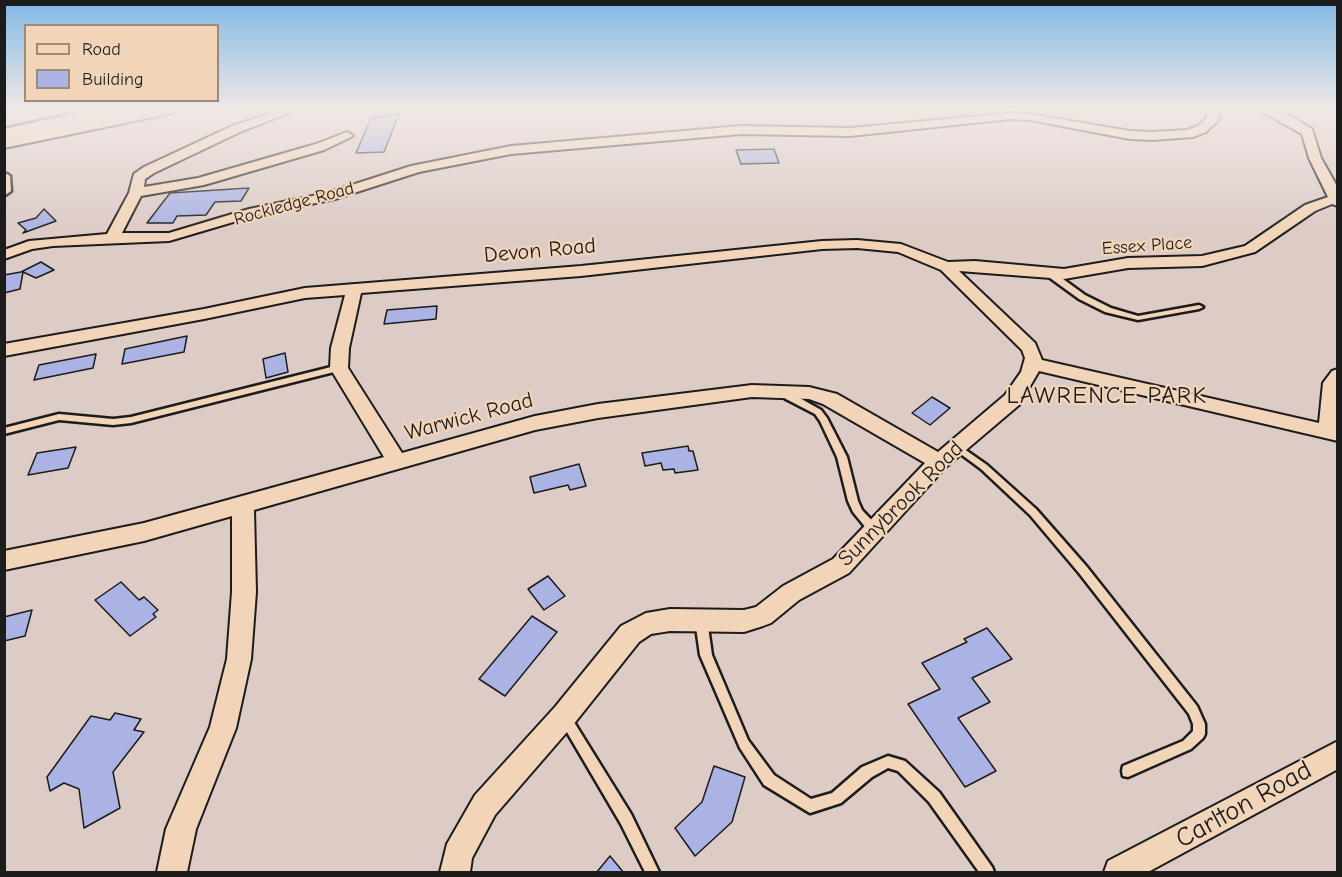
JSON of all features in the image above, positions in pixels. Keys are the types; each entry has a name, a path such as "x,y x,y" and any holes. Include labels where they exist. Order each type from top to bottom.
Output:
{"street":[{"path":"113,237 118,222 136,193 139,177 192,150"},
{"path":"136,193 158,187 199,182 310,150"},
{"name":"Rockledge Road","path":"4,255 30,246 113,237 169,237 254,212 330,196 416,169 513,150"},
{"path":"1313,150 1335,194"},
{"name":"Essex Place","path":"946,267 975,266 1064,274 1128,263 1202,261 1250,249 1310,208 1335,194"},
{"name":"Devon Road","path":"4,350 305,293 581,271 856,244 901,248 946,267 1029,347 1034,358 1033,364"},
{"path":"354,289 340,348 339,368 397,460"},
{"path":"1033,364 1333,432 1332,382 1338,375"},
{"name":"Sunnybrook Road","path":"454,873 458,855 485,805 564,716 630,634 646,624 670,620 744,621 763,615 791,593 842,566 948,454 1012,400 1033,364"},
{"name":"Warwick Road","path":"4,561 133,535 535,423 598,411 752,391 809,393 830,399 948,454"},
{"path":"172,873 181,829 223,728 239,659 243,592 243,505"},
{"name":"Carlton Road","path":"1119,873 1338,754"}],"lane":[{"path":"4,194 8,191 7,176"},
{"path":"1049,273 1082,297 1108,310 1138,318 1199,307"},
{"path":"4,432 58,417 104,422 131,420 339,368"},
{"path":"782,391 818,412 824,420 842,457 858,512 875,531"},
{"path":"948,454 984,467 1033,512 1083,570 1193,710 1199,724 1199,734 1187,745 1128,771"},
{"path":"701,620 706,655 744,744 769,780 810,806 836,798 867,772 888,762 901,765 934,797 987,873"},
{"path":"564,716 634,833 652,873"}],"building":[{"path":"357,150 385,150 384,152 356,153"},
{"path":"736,150 774,150 779,163 741,164"},
{"path":"249,188 241,201 215,202 206,215 177,216 173,223 147,223 170,193"},
{"path":"44,209 56,221 23,233 26,230 18,223 36,218"},
{"path":"41,262 54,270 36,278 23,272 20,289 4,293 4,275 21,272"},
{"path":"437,306 436,319 384,324 387,310"},
{"path":"187,336 184,352 122,364 125,349"},
{"path":"285,353 288,372 266,378 263,359"},
{"path":"96,354 93,368 34,380 39,365"},
{"path":"932,397 950,408 930,425 912,413"},
{"path":"688,446 689,451 693,451 698,470 675,473 674,469 663,470 661,463 645,466 642,453"},
{"path":"76,447 68,468 28,475 37,453"},
{"path":"579,464 586,486 570,490 568,485 534,493 530,477"},
{"path":"548,576 565,596 544,610 528,589"},
{"path":"121,582 139,600 144,597 158,610 153,614 156,617 130,636 95,600"},
{"path":"32,610 25,636 4,641 4,617"},
{"path":"532,616 557,632 505,696 479,679"},
{"path":"987,628 1012,659 972,678 990,702 958,718 996,771 965,787 908,704 940,689 922,663 967,642 964,639"},
{"path":"115,713 141,719 134,730 144,732 113,772 120,808 84,828 79,789 64,783 50,791 47,777 91,716 110,720"},
{"path":"714,766 745,777 732,822 695,856 675,828 702,802"},
{"path":"610,856 624,873 596,873"}],"district":[{"name":"LAWRENCE PARK","path":"1107,396"}]}
